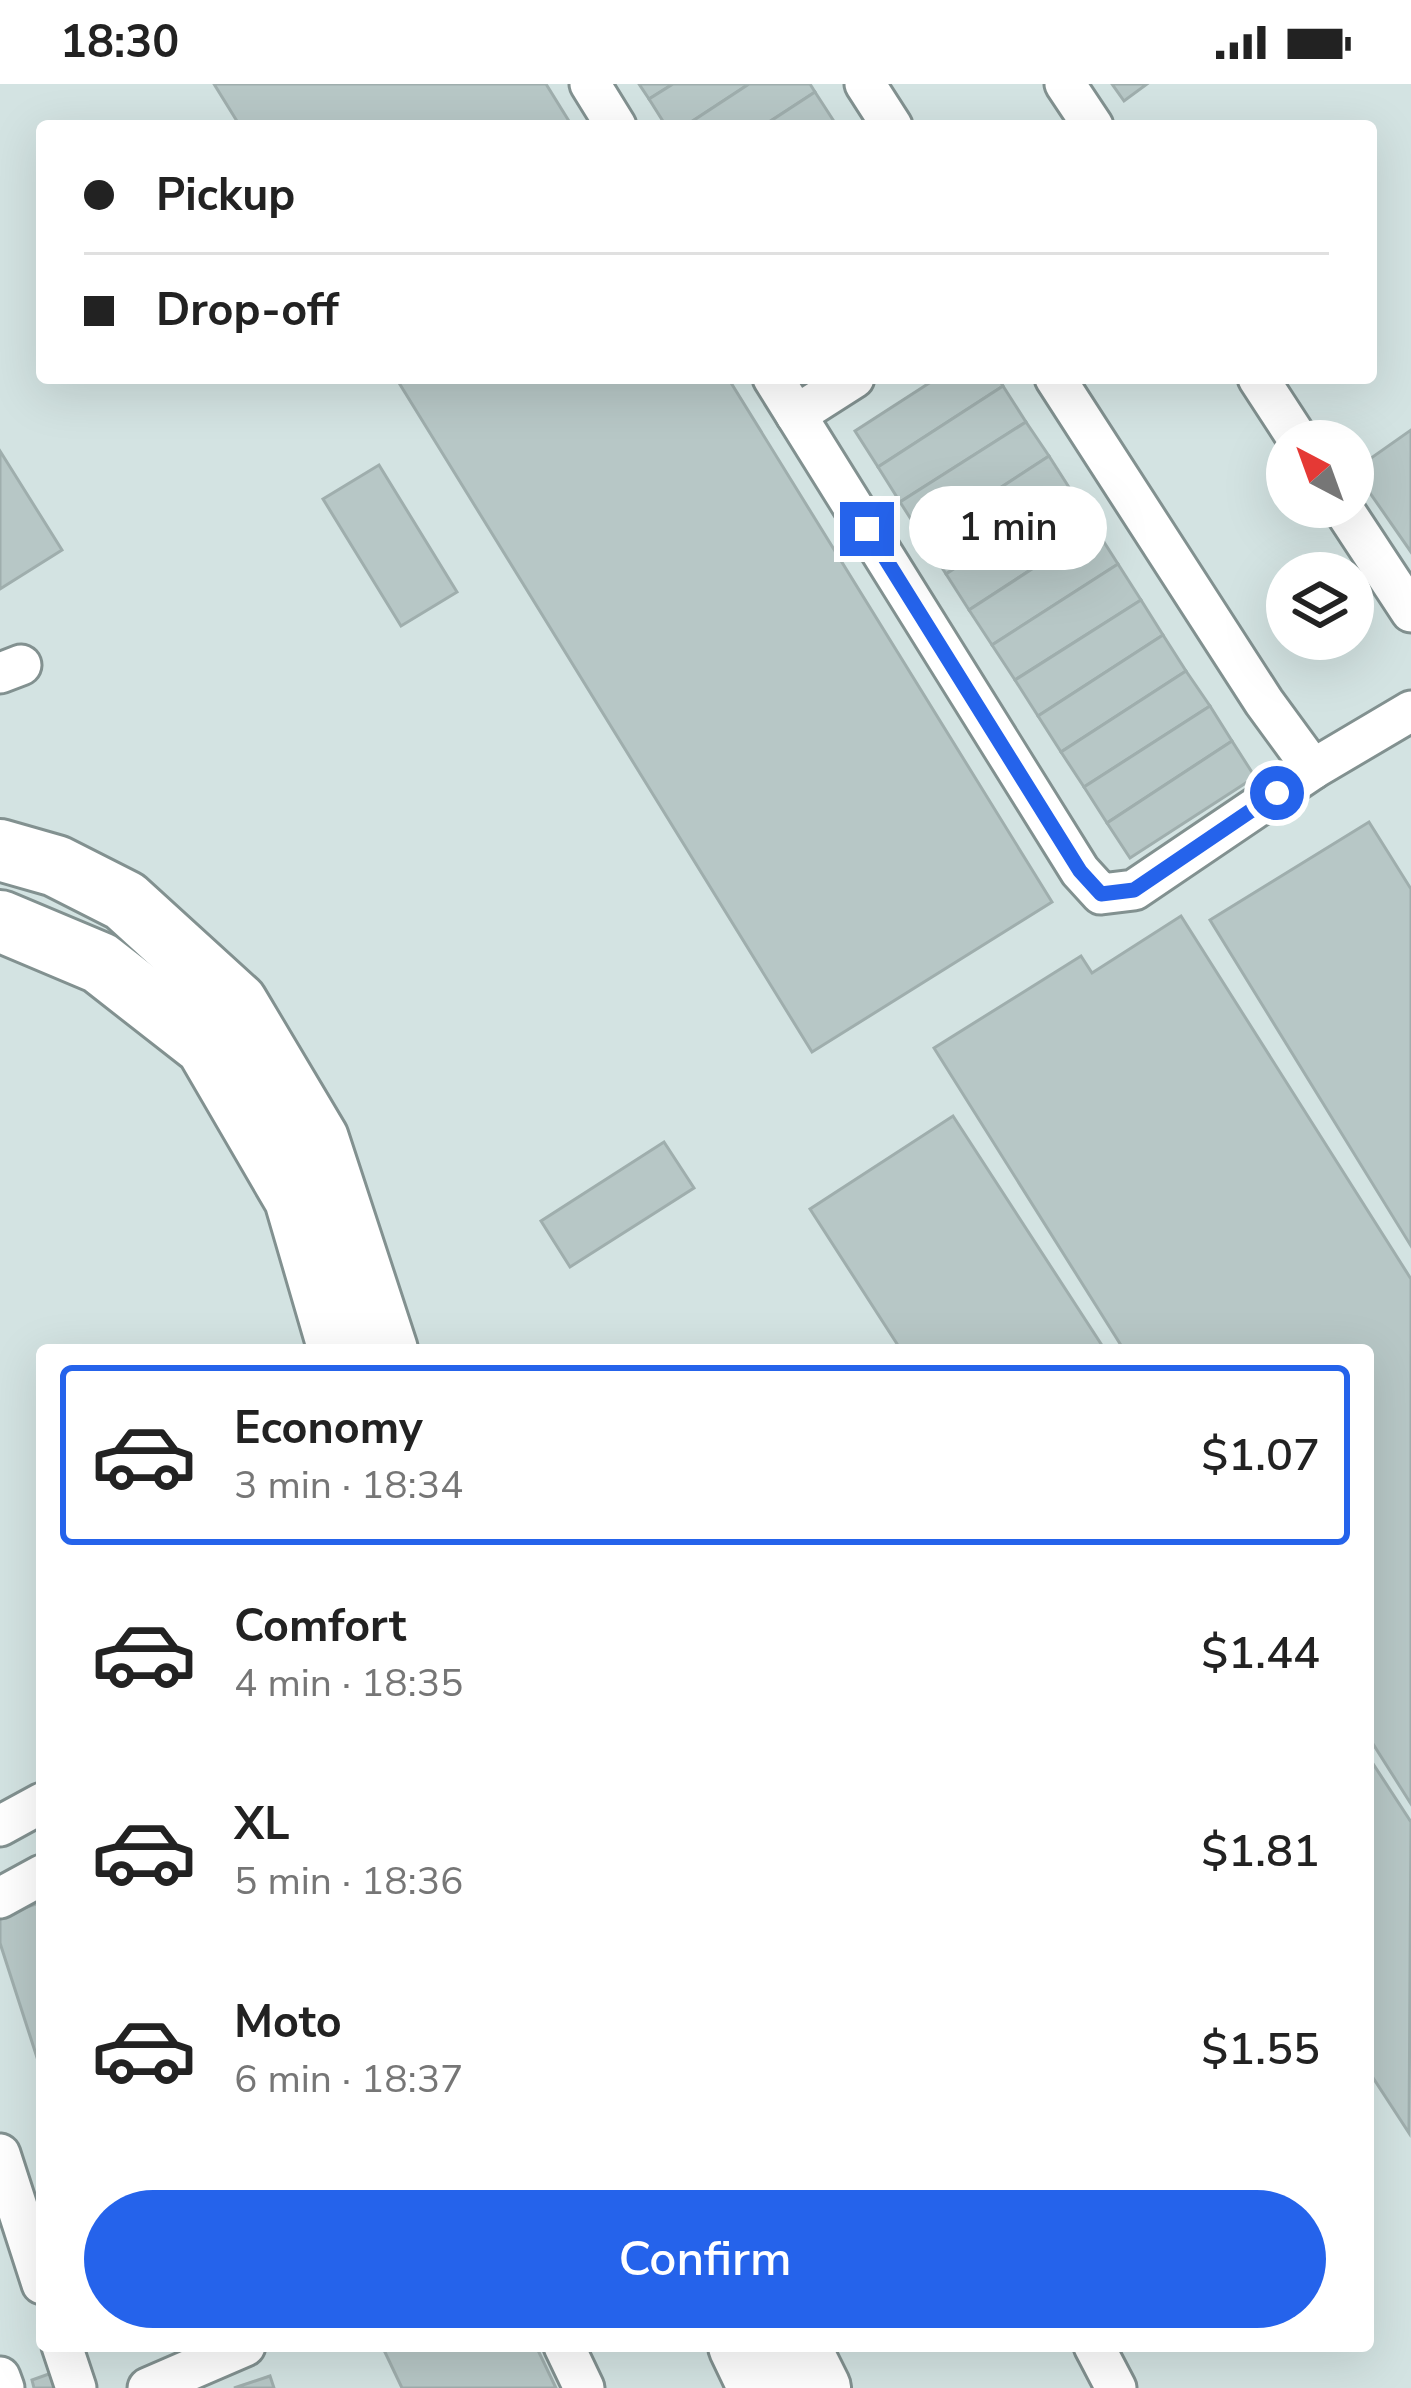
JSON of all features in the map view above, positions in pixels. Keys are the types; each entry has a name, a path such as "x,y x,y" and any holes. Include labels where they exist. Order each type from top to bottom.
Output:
{"highway":[{"path":"0,850 56,866 124,901 237,1003 318,1139 385,1344"},
{"path":"0,921 100,963 206,1046 295,1198 337,1344"},
{"path":"742,2352 759,2388"},
{"path":"802,2352 820,2388"}],"street":[{"path":"590,84 612,120"},
{"path":"865,84 888,120"},
{"path":"1065,84 1089,120"},
{"path":"777,384 1080,871 1101,894 1134,890 1312,769 1411,711"},
{"path":"796,415 845,384"},
{"path":"1058,384 1312,769"},
{"path":"1262,384 1285,420"},
{"path":"1356,528 1411,612"},
{"path":"0,1826 36,1806"},
{"path":"0,1898 36,1878"},
{"path":"0,2154 36,2265"},
{"path":"64,2352 76,2388"},
{"path":"148,2388 231,2352"},
{"path":"567,2352 584,2388"},
{"path":"1097,2352 1116,2388"},
{"path":"0,2377 4,2388"}],"building":[{"path":"214,84 546,84 568,120 236,120"},
{"path":"639,84 673,84 649,99"},
{"path":"673,84 749,84 694,120 662,120 649,99"},
{"path":"749,84 810,84 815,92 772,120 694,120"},
{"path":"1112,84 1147,84 1124,101"},
{"path":"815,92 833,120 772,120"},
{"path":"400,384 732,384 1052,902 812,1052"},
{"path":"928,384 1003,386 878,467 855,431"},
{"path":"1003,386 1026,422 900,502 878,467"},
{"path":"1026,422 1049,456 923,538 900,502"},
{"path":"1411,430 1411,552 1374,499 1374,456"},
{"path":"0,451 62,550 0,589"},
{"path":"1049,456 1072,492 946,574 923,538"},
{"path":"379,465 457,592 401,626 323,499"},
{"path":"1072,492 1095,528 969,610 946,574"},
{"path":"1095,528 1118,564 992,645 969,610"},
{"path":"1118,564 1141,600 1015,680 992,645"},
{"path":"1141,600 1163,635 1038,716 1015,680"},
{"path":"1163,635 1186,671 1061,752 1038,716"},
{"path":"1186,671 1210,706 1084,787 1061,752"},
{"path":"1210,706 1232,741 1107,823 1084,787"},
{"path":"1232,741 1255,777 1130,858 1107,823"},
{"path":"1369,822 1411,889 1411,1246 1210,920"},
{"path":"1181,916 1411,1279 1411,1804 1374,1745 1374,1344 1120,1344 934,1048 1081,956 1092,973"},
{"path":"953,1116 1101,1344 897,1344 810,1209"},
{"path":"664,1142 694,1188 570,1267 541,1221"},
{"path":"1374,1765 1411,1822 1409,2133 1374,2079"},
{"path":"36,1904 36,2054 0,1943 0,1916"},
{"path":"385,2352 539,2352 556,2388 402,2388"},
{"path":"60,2370 66,2388 34,2388 32,2380"},
{"path":"270,2376 274,2388 234,2388"}],"route":[{"path":"867,529 1080,871 1101,894 1134,890 1277,793"}]}
